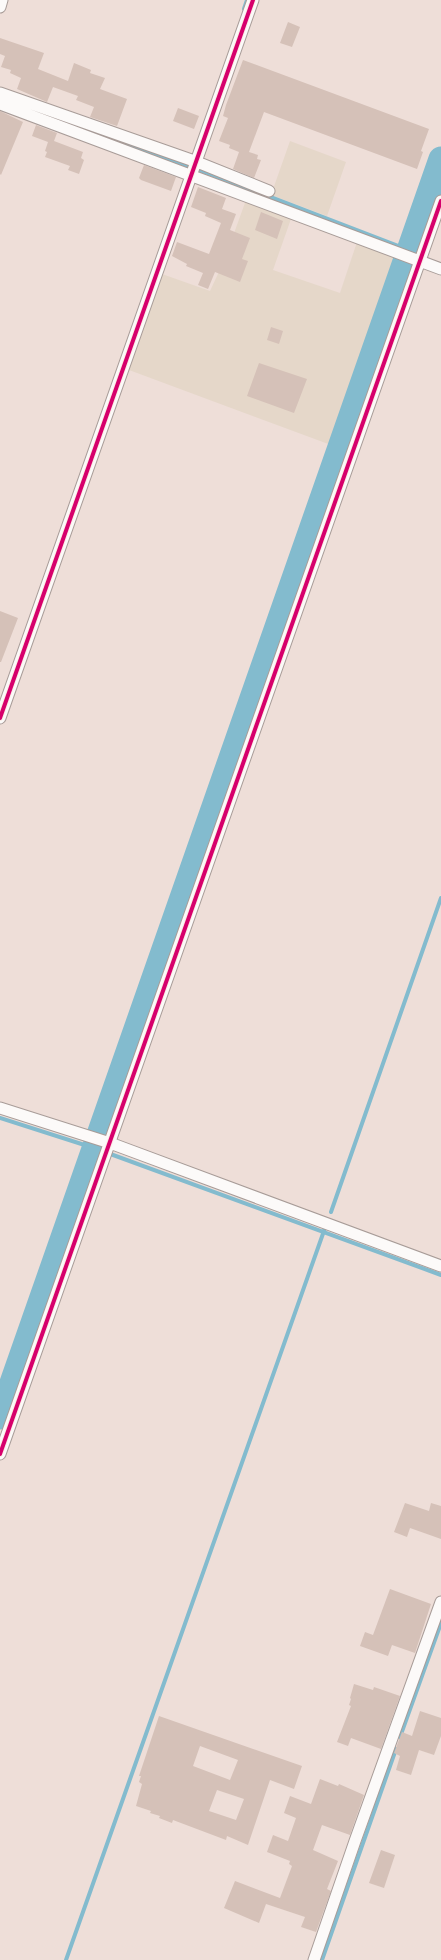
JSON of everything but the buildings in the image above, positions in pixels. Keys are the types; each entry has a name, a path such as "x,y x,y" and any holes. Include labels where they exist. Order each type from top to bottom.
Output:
{"street":[{"path":"0,7 2,0"},
{"path":"0,718 253,0"},
{"path":"0,93 195,168 441,269"},
{"path":"0,104 195,168"},
{"path":"245,188 269,191"},
{"path":"0,1454 418,260 441,201"},
{"path":"0,1108 88,1136 107,1148 441,1266"},
{"path":"314,1960 441,1602"}],"shaded area":[{"path":"290,141 346,162 327,216 271,195"},
{"path":"246,200 292,216 273,270 340,293 357,242 398,258 331,445 129,370 162,274 210,291 224,261"}],"waterway":[{"path":"244,9 247,0"},
{"path":"76,125 200,170 409,250"},
{"path":"0,1417 441,159"},
{"path":"331,1212 441,898"},
{"path":"0,1118 94,1148 441,1275"},
{"path":"66,1960 325,1228"},
{"path":"400,1737 441,1623"},
{"path":"322,1960 396,1749"}],"cycle path":[{"path":"0,718 253,0"},
{"path":"0,1454 441,201"}]}
